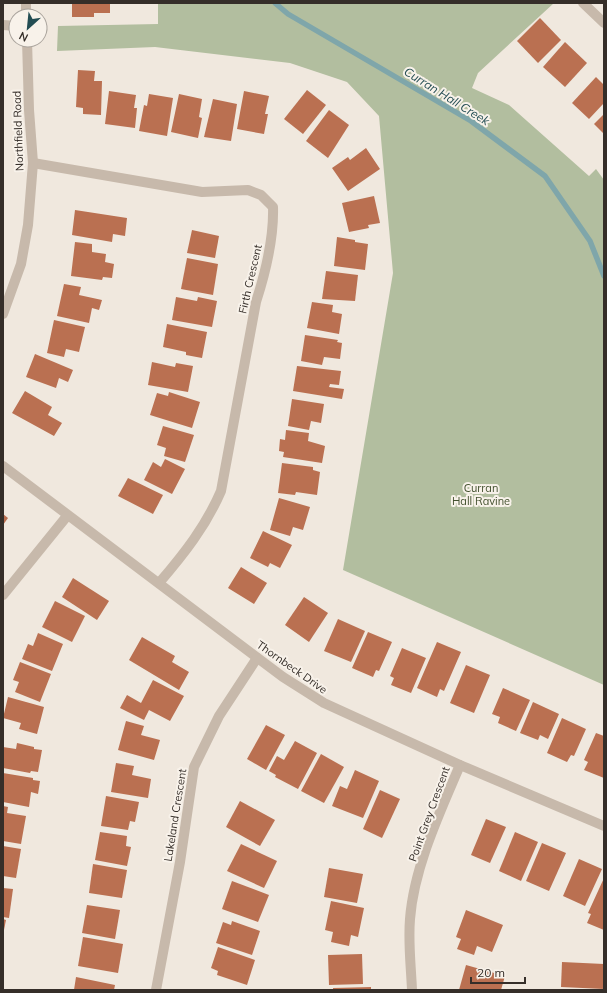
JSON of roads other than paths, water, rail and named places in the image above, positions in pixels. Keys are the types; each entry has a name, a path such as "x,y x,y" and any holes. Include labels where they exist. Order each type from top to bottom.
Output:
{"street":[{"path":"583,3 604,23"},
{"name":"Northfield Road","path":"3,314 21,264 28,225 33,163 29,110 27,48"},
{"name":"Firth Crescent","path":"33,163 202,192 248,190 261,195 273,207 274,223 265,273 256,302 222,491 212,512 199,533 159,582"},
{"name":"Thornbeck Drive","path":"3,466 67,516 159,582 257,658 283,677 324,703 460,765 604,826"},
{"path":"3,595 67,516"},
{"name":"Lakeland Crescent","path":"156,990 180,862 194,767 219,716 257,658"},
{"name":"Point Grey Crescent","path":"412,990 409,943 413,896 425,851 460,765"}],"waterway":[{"name":"Curran Hall Creek","path":"275,3 288,14 471,121 545,176 590,241 604,276"}],"park label":[{"name":"Curran Hall Ravine","path":"481,494"}]}
